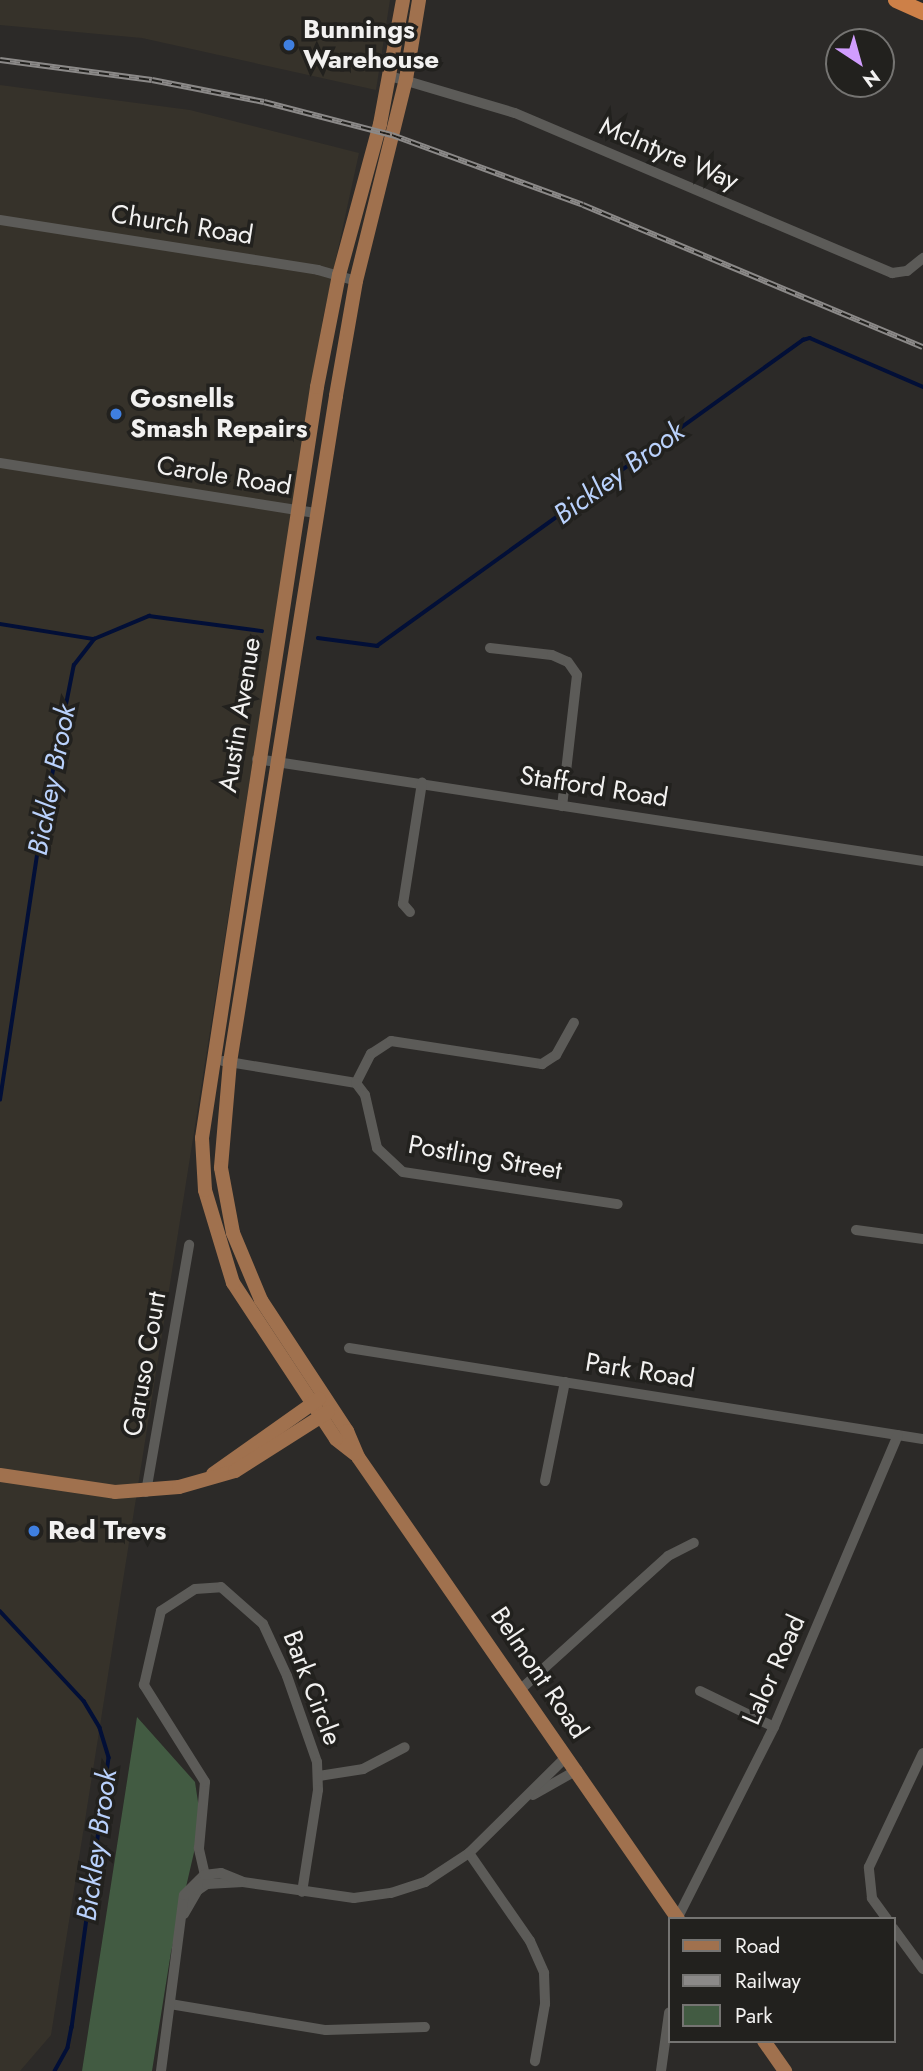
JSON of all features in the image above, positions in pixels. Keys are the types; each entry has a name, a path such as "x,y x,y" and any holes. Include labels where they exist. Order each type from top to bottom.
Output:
{"highway":[{"path":"896,0 923,12"}],"main road":[{"name":"Austin Avenue","path":"322,1407 233,1283 217,1240 202,1165 211,1059 297,510 339,275 390,76 403,0"},
{"name":"Austin Avenue","path":"322,1407 261,1300 227,1212 220,1136 356,281 407,79 419,0"},
{"name":"Belmont Road","path":"322,1407 336,1439 358,1457 677,1917"},
{"path":"0,1475 115,1492 146,1492 209,1477 322,1407"},
{"path":"765,2043 785,2071"}],"street":[{"name":"McIntyre Way","path":"390,76 515,113 892,273 907,271 923,258"},
{"name":"Church Road","path":"0,220 339,275 356,281"},
{"name":"Carole Road","path":"0,463 317,513"},
{"path":"490,648 552,655 568,662 576,676 562,806"},
{"name":"Stafford Road","path":"257,759 422,782 923,861"},
{"path":"410,912 403,904 422,782"},
{"path":"211,1059 356,1083 371,1054 391,1041 542,1064 556,1055 574,1023"},
{"name":"Postling Street","path":"356,1083 365,1095 377,1148 403,1172 618,1204"},
{"path":"856,1230 923,1239"},
{"name":"Caruso Court","path":"146,1492 189,1245"},
{"name":"Park Road","path":"349,1348 923,1439"},
{"path":"545,1481 565,1382"},
{"name":"Lalor Road","path":"679,1917 774,1727 898,1435"},
{"path":"521,1689 668,1556 694,1543"},
{"name":"Bark Circle","path":"205,1880 199,1848 205,1782 144,1685 161,1611 195,1589 221,1587 263,1624 287,1676 319,1776 302,1892"},
{"path":"700,1691 774,1727"},
{"path":"319,1776 363,1769 405,1746"},
{"path":"886,1917 872,1898 869,1867 923,1753"},
{"path":"161,2071 184,1914 205,1880 243,1882 354,1898 391,1893 425,1882 469,1853 566,1757"},
{"path":"528,1797 577,1770"},
{"path":"469,1853 530,1941 544,1973 545,2004 536,2061"},
{"path":"895,1931 923,1969"},
{"path":"170,2004 326,2030 425,2028"},
{"path":"661,2071 668,2020"}],"shaded area":[{"path":"0,0 390,0 376,90 142,38 0,25"},
{"path":"0,85 190,110 359,153 323,318 51,2035 20,2071 0,2071"}],"green space":[{"path":"137,1717 195,1782 201,1822 171,1952 152,2071 82,2071"}],"waterway":[{"name":"Bickley Brook","path":"318,638 377,646 803,340 810,338 923,387"},
{"name":"Bickley Brook","path":"0,1100 39,841 74,665 94,639 149,616 262,631"},
{"path":"0,624 94,639"},
{"name":"Bickley Brook","path":"0,1611 84,1701 100,1728 109,1758 72,2027 68,2048 55,2071"}],"railway":[{"path":"0,60 152,80 264,102 392,135 583,205 923,347"}],"place":[{"name":"Bunnings Warehouse","path":"289,45"},
{"name":"Gosnells Smash Repairs","path":"116,414"},
{"name":"Red Trevs","path":"34,1531"}]}
